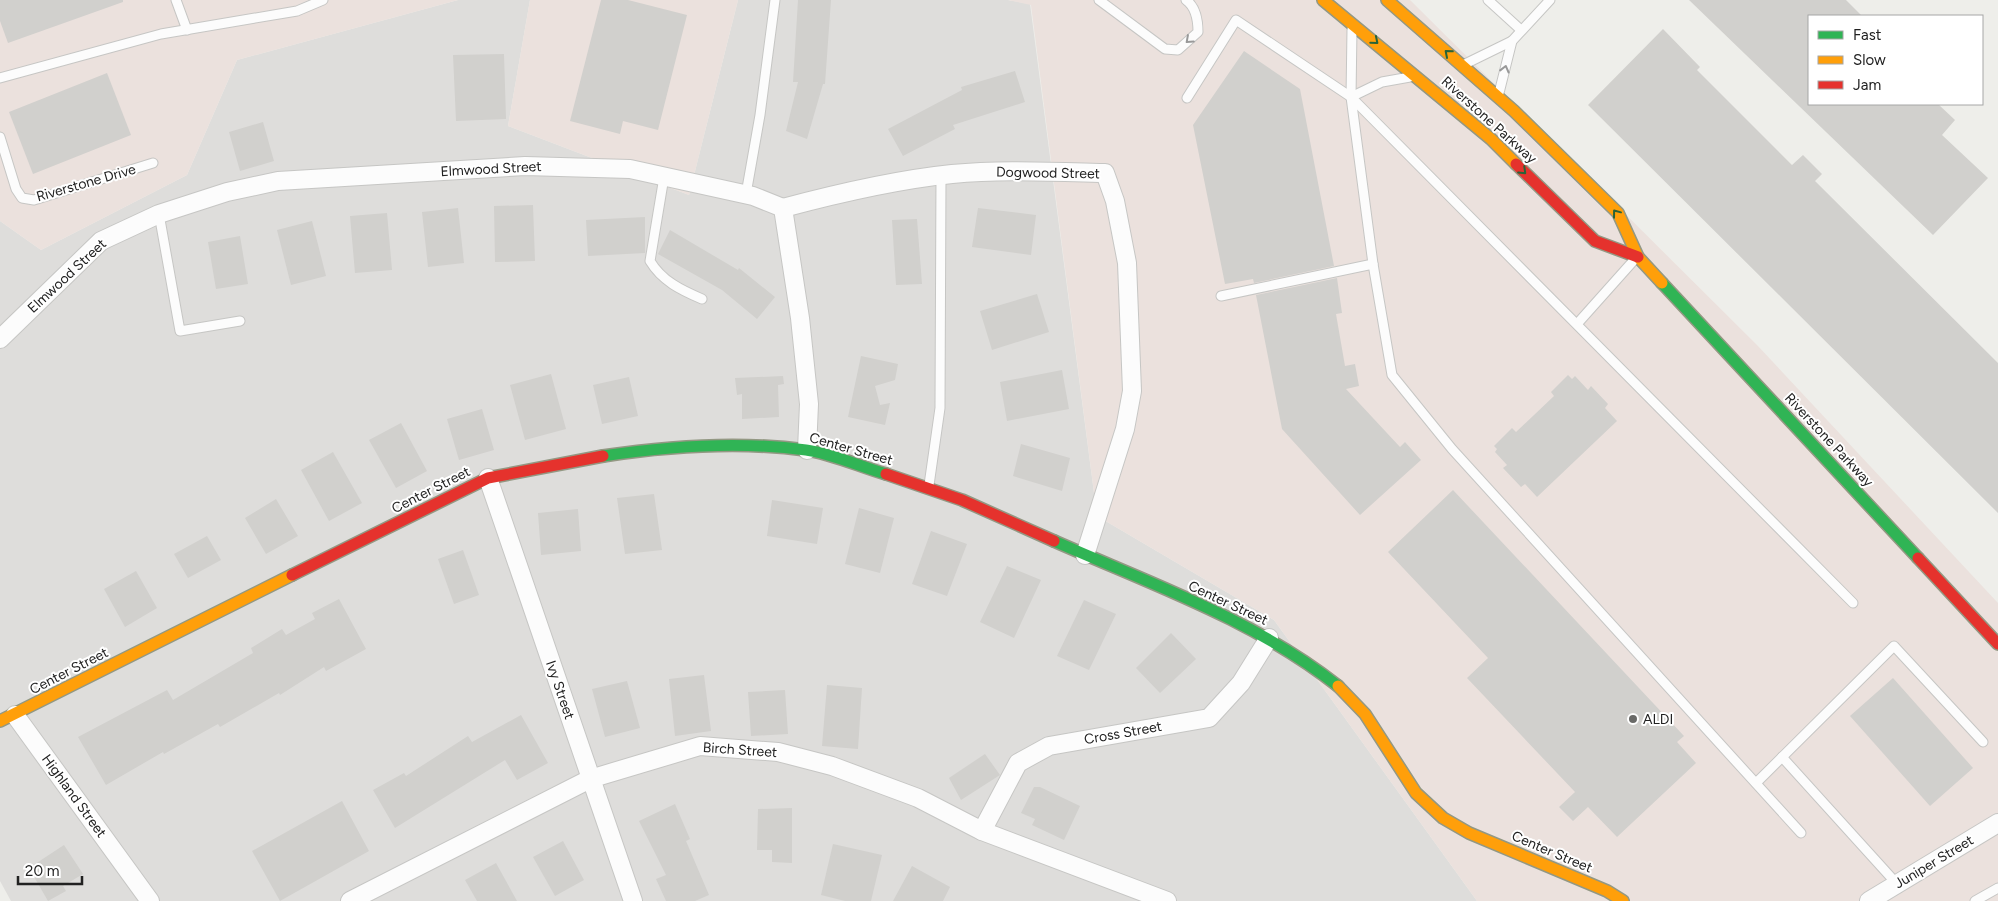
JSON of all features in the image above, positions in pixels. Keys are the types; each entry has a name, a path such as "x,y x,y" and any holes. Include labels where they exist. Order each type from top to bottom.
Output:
{"street":[{"name":"Riverstone Parkway","path":"1323,0 1352,22 1491,139 1595,241 1638,257"},
{"name":"Riverstone Parkway","path":"1387,0 1498,97 1618,214 1638,257 1998,644"},
{"name":"Elmwood Street","path":"0,339 101,241 160,214 227,192 278,181 348,175 421,174 525,166 630,169 746,194 783,208"},
{"name":"Dogwood Street","path":"783,208 857,188 941,176 1007,171 1105,173 1116,201 1128,263 1132,391 1125,429 1085,555"},
{"path":"783,208 800,318 809,404 807,450"},
{"name":"Center Street","path":"8,718 488,478 594,457 662,447 753,447 807,450 928,488 1085,555 1269,638 1306,661 1341,689 1365,714 1416,793 1443,818 1469,833 1607,892 1623,901"},
{"name":"Ivy Street","path":"488,478 590,779 634,901"},
{"name":"Cross Street","path":"982,831 1018,763 1049,746 1209,718 1241,683 1269,638"},
{"name":"Highland Street","path":"8,718 150,901"},
{"name":"Birch Street","path":"350,901 590,779 700,746 778,752 832,766 918,798 982,831 1167,901"},
{"name":"Juniper Street","path":"1869,901 1998,823"}],"lane":[{"path":"176,0 187,30"},
{"path":"0,78 161,34 297,11 323,0"},
{"path":"746,194 760,115 775,0"},
{"path":"1099,0 1165,49 1178,50 1198,32 1198,17 1190,3 1186,0"},
{"path":"1488,0 1521,30"},
{"path":"1462,65 1512,41 1550,0"},
{"path":"1187,98 1236,20 1351,97 1853,603"},
{"path":"1352,22 1351,97 1373,264 1392,375 1452,449 1801,833"},
{"path":"1498,97 1512,41"},
{"path":"1351,97 1382,82 1417,76"},
{"name":"Riverstone Drive","path":"0,137 16,189 22,198 34,200 153,163"},
{"path":"928,488 940,408 941,176"},
{"path":"664,177 650,261 657,273 668,282 702,299"},
{"path":"160,214 180,331 240,321"},
{"path":"1577,324 1638,257"},
{"path":"1221,296 1373,264"},
{"path":"1756,783 1894,646 1983,742"},
{"path":"1782,757 1897,884"},
{"path":"1975,901 1998,888"}],"shaded area":[{"path":"0,0 458,0 237,60 187,175 41,250 0,221"},
{"path":"458,0 530,0 508,126 689,195 738,0 1008,0 1030,4 1097,516 1274,620 1477,901 11,901 0,881 0,221 41,250 187,175 237,60"},
{"path":"530,0 738,0 689,195 508,126"},
{"path":"1008,0 1410,0 1757,345 1998,603 1998,901 1477,901 1274,620 1097,516 1031,5"}],"building":[{"path":"0,0 123,0 123,2 8,43 0,21"},
{"path":"601,0 628,0 687,15 658,130 623,121 620,134 570,121"},
{"path":"798,0 831,0 825,84 823,84 807,139 786,131 798,82 793,82"},
{"path":"1689,0 1846,0 1861,15 1808,15 1808,105 1939,105 1955,120 1942,135 1988,178 1933,235"},
{"path":"1663,29 1700,67 1697,70 1792,165 1803,155 1822,174 1815,181 1998,363 1998,513 1588,105"},
{"path":"1244,51 1300,89 1334,266 1254,283 1253,279 1225,284 1193,125"},
{"path":"504,54 506,119 456,121 453,55"},
{"path":"1015,71 1025,102 953,125 955,129 903,156 888,129 962,90 961,87"},
{"path":"107,73 131,135 33,174 9,112"},
{"path":"263,122 274,161 240,171 229,132"},
{"path":"533,205 535,261 495,262 494,206"},
{"path":"458,208 464,263 428,267 422,212"},
{"path":"978,208 1036,215 1031,255 972,247"},
{"path":"387,213 392,270 355,273 350,216"},
{"path":"645,217 645,253 588,256 586,220"},
{"path":"917,219 922,284 896,285 892,220"},
{"path":"312,221 326,276 291,285 277,230"},
{"path":"670,230 738,270 739,268 775,297 757,319 722,290 658,254"},
{"path":"240,236 248,284 216,289 208,242"},
{"path":"1337,278 1342,313 1336,314 1345,366 1355,364 1359,386 1346,389 1400,447 1405,442 1421,460 1360,515 1282,429 1256,295"},
{"path":"1037,294 1049,332 992,350 980,311"},
{"path":"861,356 898,364 895,380 875,386 880,405 890,403 885,425 848,417"},
{"path":"1062,370 1069,409 1007,421 1000,382"},
{"path":"551,374 566,429 525,440 510,385"},
{"path":"1568,375 1572,379 1575,376 1588,390 1591,386 1608,404 1605,408 1617,421 1537,497 1525,484 1521,487 1503,468 1507,465 1495,452 1497,449 1494,446 1512,428 1516,432 1554,396 1551,392"},
{"path":"783,376 784,384 778,385 779,417 742,419 742,394 737,395 735,378"},
{"path":"629,377 638,416 602,424 593,385"},
{"path":"482,409 494,450 459,460 447,419"},
{"path":"401,423 427,471 396,488 369,440"},
{"path":"1021,444 1070,458 1062,491 1013,476"},
{"path":"333,452 362,503 329,521 301,470"},
{"path":"1453,490 1684,736 1677,742 1696,763 1617,837 1588,807 1573,821 1559,807 1575,792 1467,678 1488,658 1388,552"},
{"path":"654,494 662,550 625,554 617,498"},
{"path":"276,499 298,536 266,554 245,518"},
{"path":"772,500 823,508 817,544 767,536"},
{"path":"859,508 894,518 880,573 845,564"},
{"path":"578,509 581,551 541,555 538,513"},
{"path":"931,531 967,544 947,596 912,584"},
{"path":"207,536 221,560 188,578 174,554"},
{"path":"463,550 479,595 454,604 438,559"},
{"path":"1007,566 1041,580 1014,638 980,622"},
{"path":"136,571 157,608 125,627 104,589"},
{"path":"339,599 366,649 326,671 324,667 280,695 279,693 220,727 218,724 164,754 163,752 106,785 78,737 167,690 173,700 253,653 251,648 282,629 286,635 315,619 312,613"},
{"path":"1084,600 1116,614 1089,670 1057,656"},
{"path":"1171,633 1196,659 1160,693 1136,668"},
{"path":"704,675 711,731 675,736 669,679"},
{"path":"1893,678 1973,768 1930,806 1850,716"},
{"path":"627,681 640,728 605,737 592,689"},
{"path":"827,685 862,688 858,749 822,746"},
{"path":"785,690 788,734 751,736 748,692"},
{"path":"521,715 548,763 517,780 505,760 395,828 373,790 404,773 406,776 468,736 472,742"},
{"path":"985,754 1000,775 961,800 949,778"},
{"path":"1034,787 1040,787 1080,806 1064,840 1032,825 1035,819 1021,813"},
{"path":"342,801 369,851 280,901 252,851"},
{"path":"675,804 690,839 686,841 709,895 695,901 666,901 656,879 666,875 639,821"},
{"path":"792,808 792,863 772,862 772,850 757,850 758,809"},
{"path":"563,841 584,880 555,896 533,857"},
{"path":"833,844 882,855 871,901 845,901 821,895"},
{"path":"64,845 83,874 63,886 66,891 48,901 29,868"},
{"path":"496,863 517,901 477,901 465,880"},
{"path":"912,866 950,887 943,901 893,901"}],"traffic: fast":[{"path":"1662,283 1918,558"},
{"path":"603,456 679,447 730,445 781,447 826,454 886,474"},
{"path":"1054,541 1165,588 1237,622 1306,663 1338,686"}],"traffic: slow":[{"path":"1323,0 1491,139 1516,164"},
{"path":"1387,0 1514,111 1618,213 1638,257 1662,283"},
{"path":"0,721 292,575"},
{"path":"1338,686 1365,714 1416,793 1443,818 1469,833 1607,891 1623,901"}],"traffic: jam":[{"path":"1516,164 1595,241 1638,257"},
{"path":"292,575 488,478 603,456"},
{"path":"886,474 962,500 1054,541"},
{"path":"1918,558 1998,644"}],"place":[{"name":"ALDI","path":"1633,719"}]}
